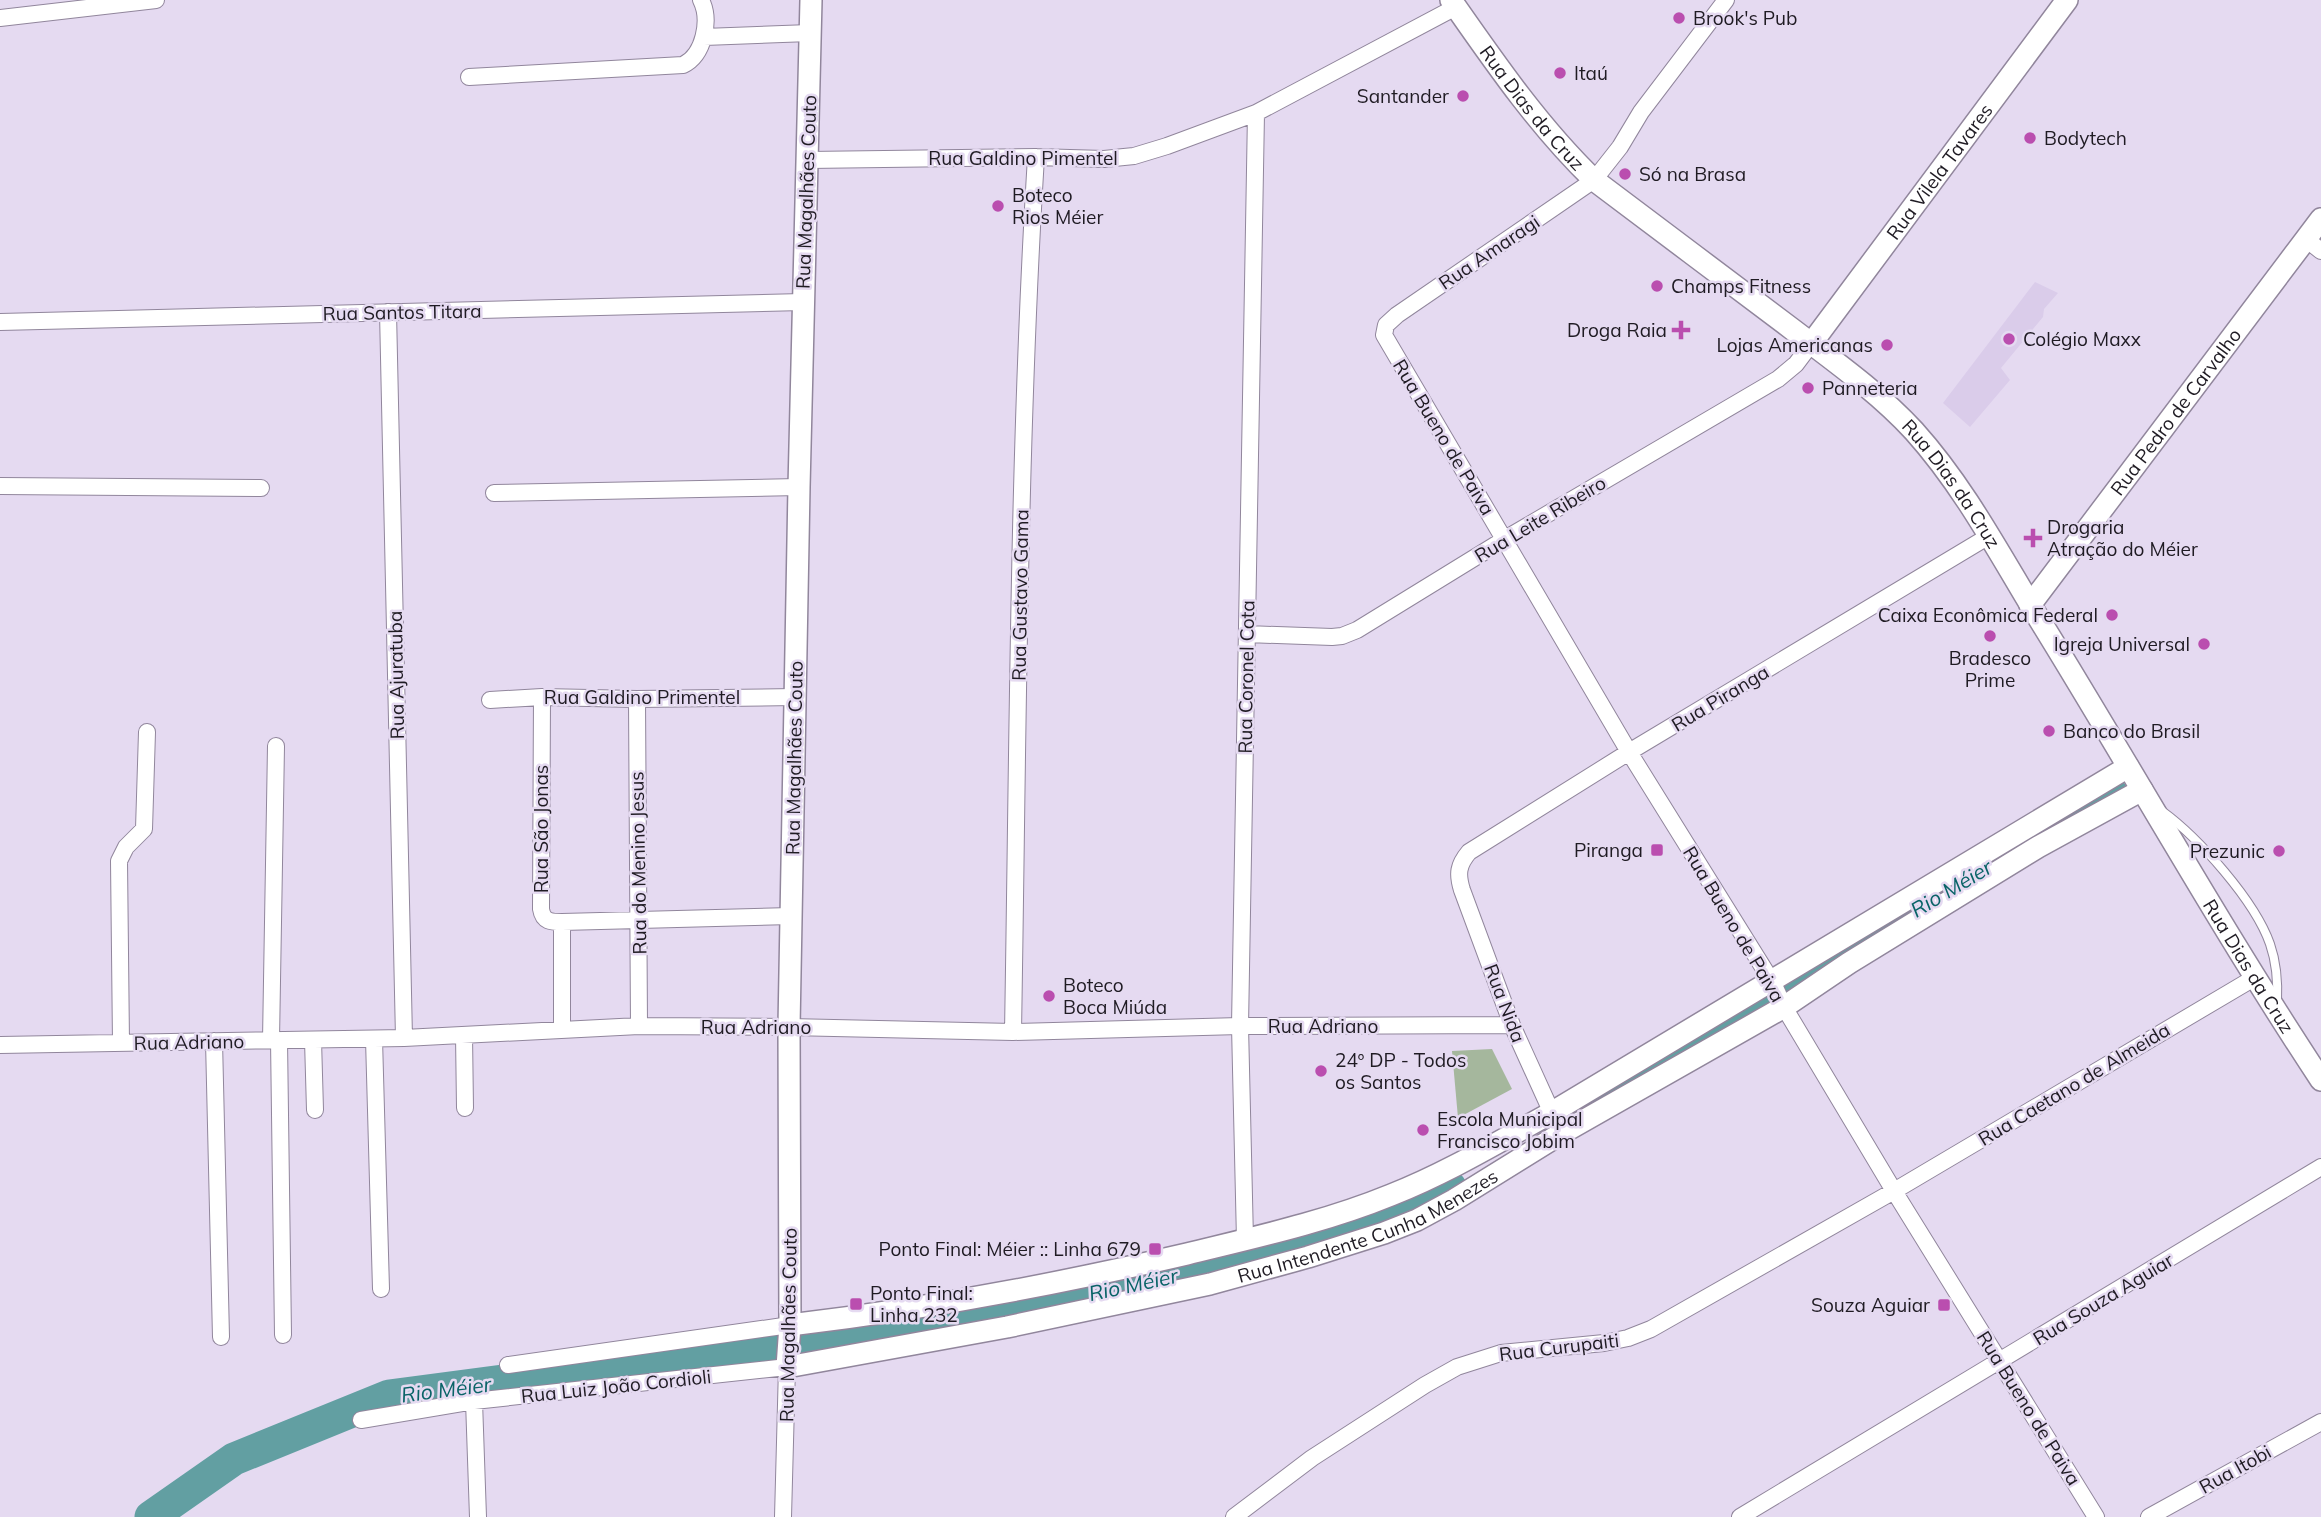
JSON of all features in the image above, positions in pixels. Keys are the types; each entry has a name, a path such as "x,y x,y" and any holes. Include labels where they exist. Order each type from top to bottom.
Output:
{"street":[{"path":"0,18 156,0"},
{"path":"469,77 674,66 692,60 699,51 704,37 704,5 701,0"},
{"name":"Rua Magalhães Couto","path":"783,1517 789,1346 789,1027 795,697 811,0"},
{"name":"Rua Amaragi","path":"1386,325 1594,180 1726,0"},
{"name":"Rua Vilela Tavares","path":"1811,344 2067,0"},
{"name":"Rua Dias da Cruz","path":"1453,4 1542,125 1594,180 1857,379 1912,430 1943,467 1989,536 2148,797 2254,978 2321,1080"},
{"name":"Rua Galdino Pimentel","path":"808,160 1037,157 1104,159 1134,156 1256,113 1453,4"},
{"path":"704,37 810,33"},
{"name":"Rua Coronel Cota","path":"1245,1240 1240,1026 1256,113"},
{"name":"Rua Gustavo Gama","path":"1013,1032 1021,510 1028,284 1037,157"},
{"name":"Rua Pedro de Carvalho","path":"2030,605 2314,245 2321,219"},
{"name":"Rua Santos Titara","path":"0,322 803,302"},
{"name":"Rua Ajuratuba","path":"388,312 404,1038"},
{"name":"Rua Bueno de Paiva","path":"1386,325 1384,335 1388,343 1506,539 1629,752 1777,993 1894,1191 2096,1517"},
{"name":"Rua Leite Ribeiro","path":"1247,634 1342,636 1357,630 1786,374 1811,344"},
{"path":"0,486 261,488"},
{"path":"494,493 799,487"},
{"name":"Rua Piranga","path":"1458,868 1469,852 1629,752 1989,536"},
{"name":"Rua Galdino Primentel","path":"489,700 542,696 637,699 795,697"},
{"name":"Rua São Jonas","path":"542,696 541,909 548,922 562,922"},
{"name":"Rua do Menino Jesus","path":"637,699 639,1026"},
{"path":"121,1043 119,861 126,847 144,829 147,732"},
{"path":"275,746 275,1040 283,1335"},
{"name":"Rua Intendente Cunha Menezes","path":"789,1346 1007,1326 1209,1284 1308,1257 1417,1220 1562,1133 2128,767"},
{"name":"Rua Intendente Cunha Menezes","path":"789,1346 962,1302 1052,1285 1313,1223 1389,1196 1458,1165 1777,993 1849,964 2005,867 2148,797"},
{"name":"Rua Nida","path":"1458,868 1462,890 1512,1025 1562,1133"},
{"path":"562,1029 562,922 791,916"},
{"name":"Rua Caetano de Almeida","path":"1894,1191 2254,978"},
{"name":"Rua Adriano","path":"0,1045 374,1039 639,1026 1013,1032 1240,1026 1512,1025"},
{"path":"464,1035 465,1108"},
{"path":"374,1039 381,1289"},
{"path":"313,1040 315,1110"},
{"path":"214,1041 221,1337"},
{"name":"Rua Souza Aguiar","path":"1740,1517 2321,1167"},
{"name":"Rua Curupaiti","path":"1234,1517 1312,1458 1457,1367 1501,1353 1604,1343 1651,1329 1894,1191"},
{"name":"Rua Luiz João Cordioli","path":"508,1365 789,1346"},
{"name":"Rua Luiz João Cordioli","path":"361,1420 789,1346"},
{"path":"474,1401 478,1517"},
{"name":"Rua Itobi","path":"2149,1517 2321,1422"}],"lane":[{"path":"2148,797 2195,839 2248,904 2270,943 2278,978 2277,1013"}],"shaded area":[{"name":"Colégio Maxx","path":"2035,282 2058,293 2044,309 2043,317 2001,368 2010,380 1970,427 1943,403"}],"green space":[{"path":"1492,1049 1512,1089 1458,1118 1452,1051"}],"waterway":[{"name":"Rio Méier","path":"2029,842 2111,793"},
{"name":"Rio Méier","path":"1792,984 1955,886"},
{"name":"Rio Méier","path":"1599,1098 1760,1003"},
{"name":"Rio Méier","path":"807,1342 1023,1306 1228,1263 1341,1232 1415,1204 1450,1187"},
{"name":"Rio Méier","path":"151,1517 234,1459 389,1396 769,1346"}],"place":[{"name":"Brook's Pub","path":"1679,18"},
{"name":"Itaú","path":"1560,73"},
{"name":"Santander","path":"1463,96"},
{"name":"Bodytech","path":"2030,138"},
{"name":"Só na Brasa","path":"1625,174"},
{"name":"Boteco Rios Méier","path":"998,206"},
{"name":"Champs Fitness","path":"1657,286"},
{"name":"Droga Raia","path":"1681,330"},
{"name":"Colégio Maxx","path":"2009,339"},
{"name":"Lojas Americanas","path":"1887,345"},
{"name":"Panneteria","path":"1808,388"},
{"name":"Drogaria Atração do Méier","path":"2033,538"},
{"name":"Caixa Econômica Federal","path":"2112,615"},
{"name":"Bradesco Prime","path":"1990,636"},
{"name":"Igreja Universal","path":"2204,644"},
{"name":"Banco do Brasil","path":"2049,731"},
{"name":"Piranga","path":"1657,850"},
{"name":"Prezunic","path":"2279,851"},
{"name":"Boteco Boca Miúda","path":"1049,996"},
{"name":"24º DP - Todos os Santos","path":"1321,1071"},
{"name":"Escola Municipal Francisco Jobim","path":"1423,1130"},
{"name":"Ponto Final: Méier :: Linha 679","path":"1155,1249"},
{"name":"Ponto Final: Linha 232","path":"856,1304"},
{"name":"Souza Aguiar","path":"1944,1305"}]}
